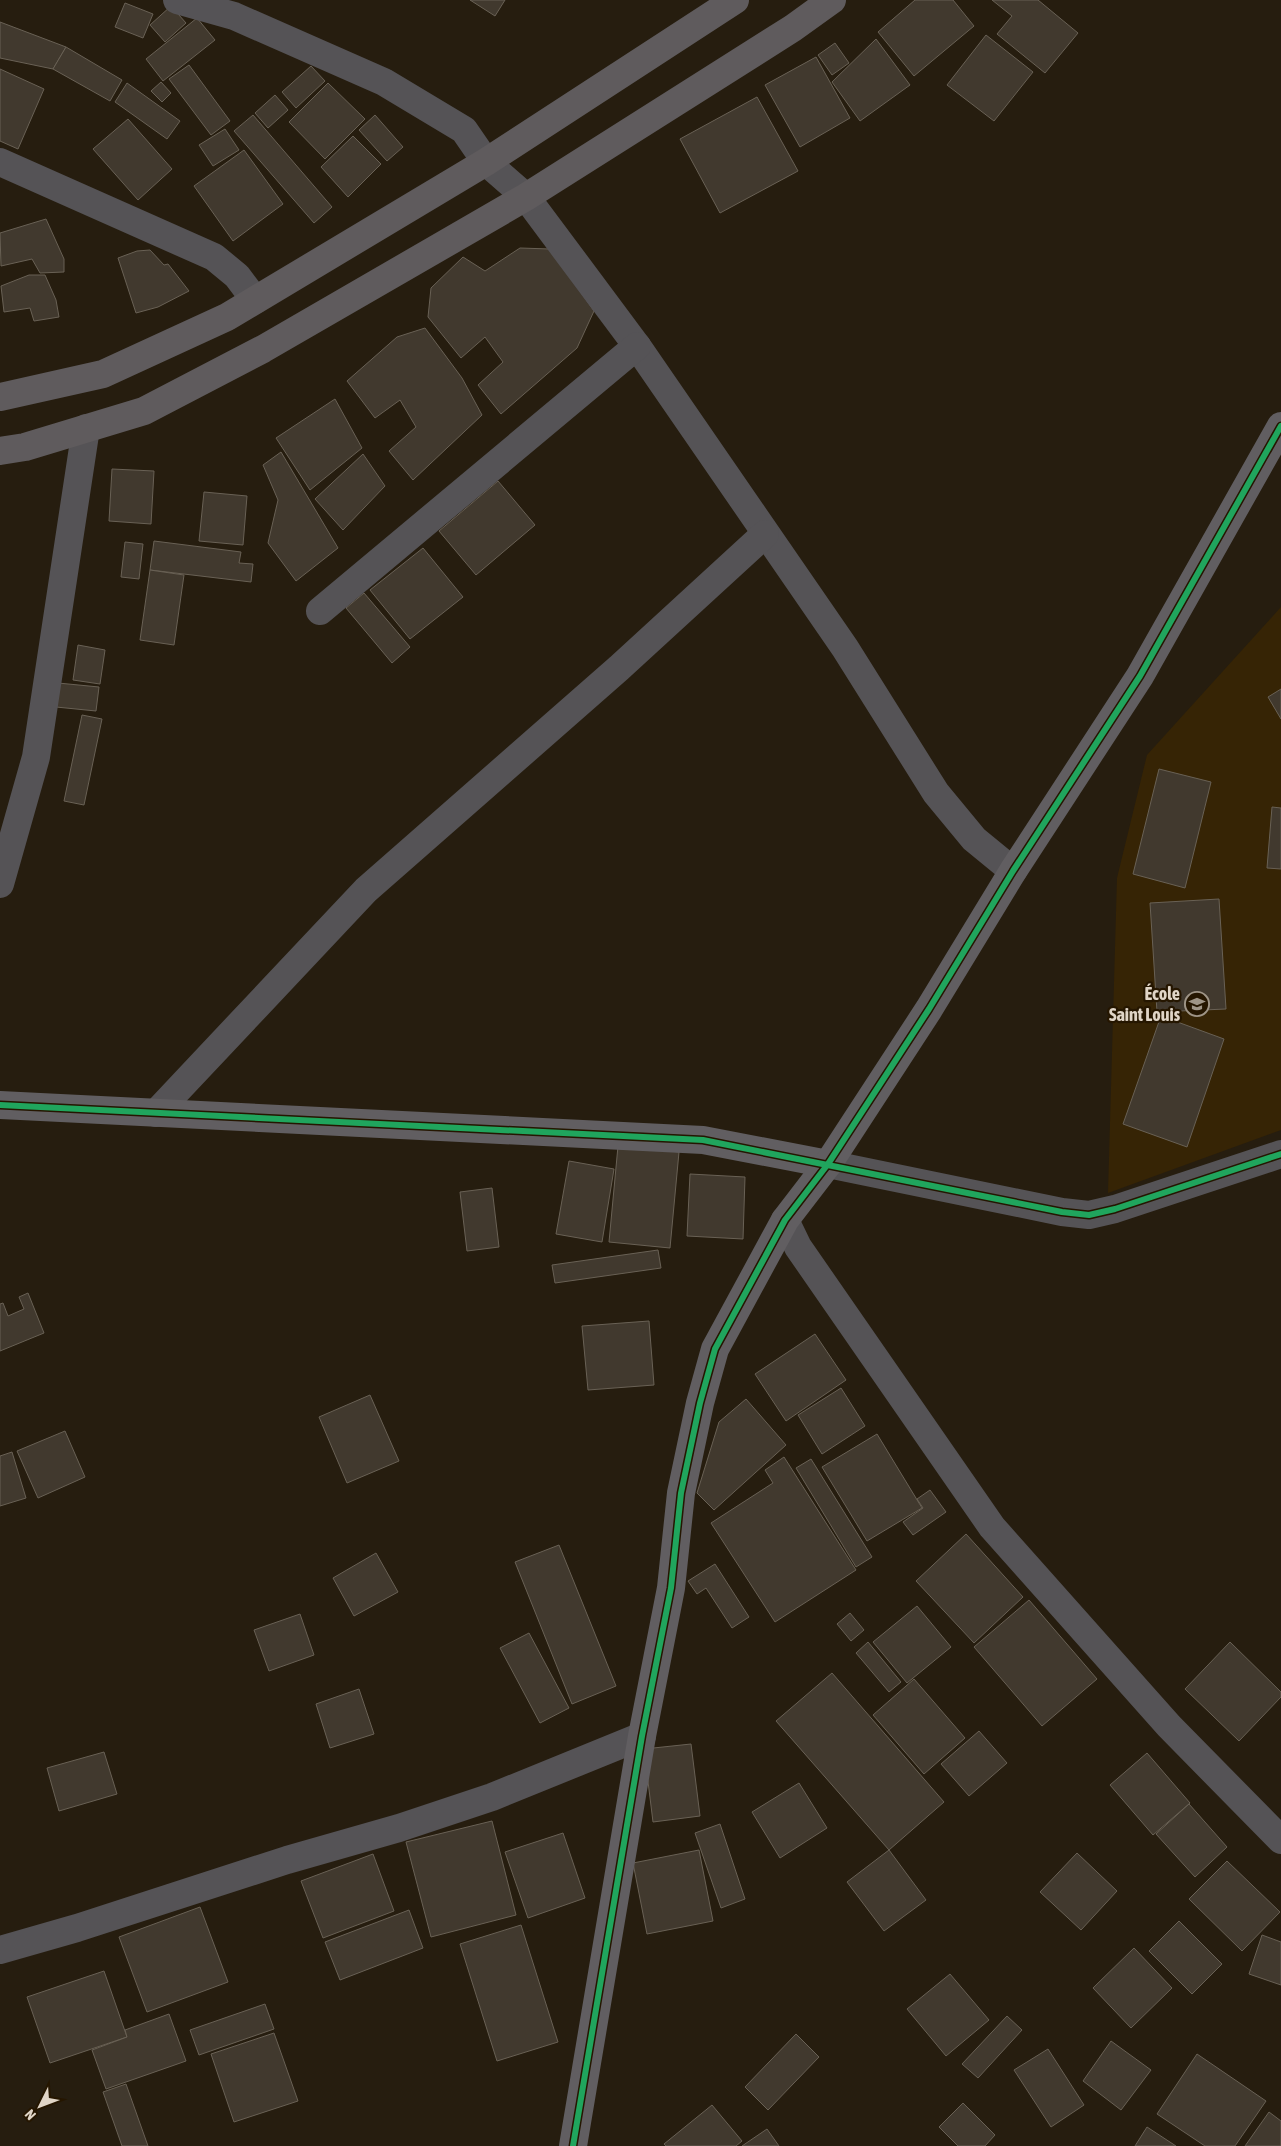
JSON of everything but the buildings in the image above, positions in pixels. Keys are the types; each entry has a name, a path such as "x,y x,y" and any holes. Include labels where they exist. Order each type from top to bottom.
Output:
{"main road":[{"path":"0,397 103,374 227,317 486,162 735,0"},
{"path":"0,451 25,447 144,411 246,358 526,197 793,28 832,0"}],"street":[{"path":"177,0 234,16 384,82 464,130 486,162 526,197 637,346 845,648 936,793 974,839 1013,871"},
{"path":"0,162 214,257 237,276 255,300"},
{"path":"320,611 637,346"},
{"path":"573,2146 642,1736 670,1588 681,1493 700,1403 715,1350 785,1220 828,1164 929,1009 1013,871 1140,676 1281,426"},
{"path":"0,884 36,757 86,428"},
{"path":"156,1112 366,890 619,668 765,534"},
{"path":"0,1105 703,1140 1062,1212 1089,1215 1114,1209 1281,1154"},
{"path":"785,1220 798,1247 992,1527 1169,1726 1281,1840"},
{"path":"0,1950 77,1928 287,1860 399,1828 483,1800 642,1736"}],"shaded area":[{"name":"École Saint Louis","path":"1281,607 1281,1130 1108,1193 1117,878 1147,755"}],"cycle path":[{"path":"573,2146 642,1736 671,1588 681,1493 700,1403 715,1349 785,1220 828,1164 929,1009 1013,871 1140,676 1281,426"},
{"path":"0,1105 703,1140 1062,1212 1089,1215 1115,1209 1281,1154"}],"place":[{"name":"École Saint Louis","path":"1197,1004"}]}
